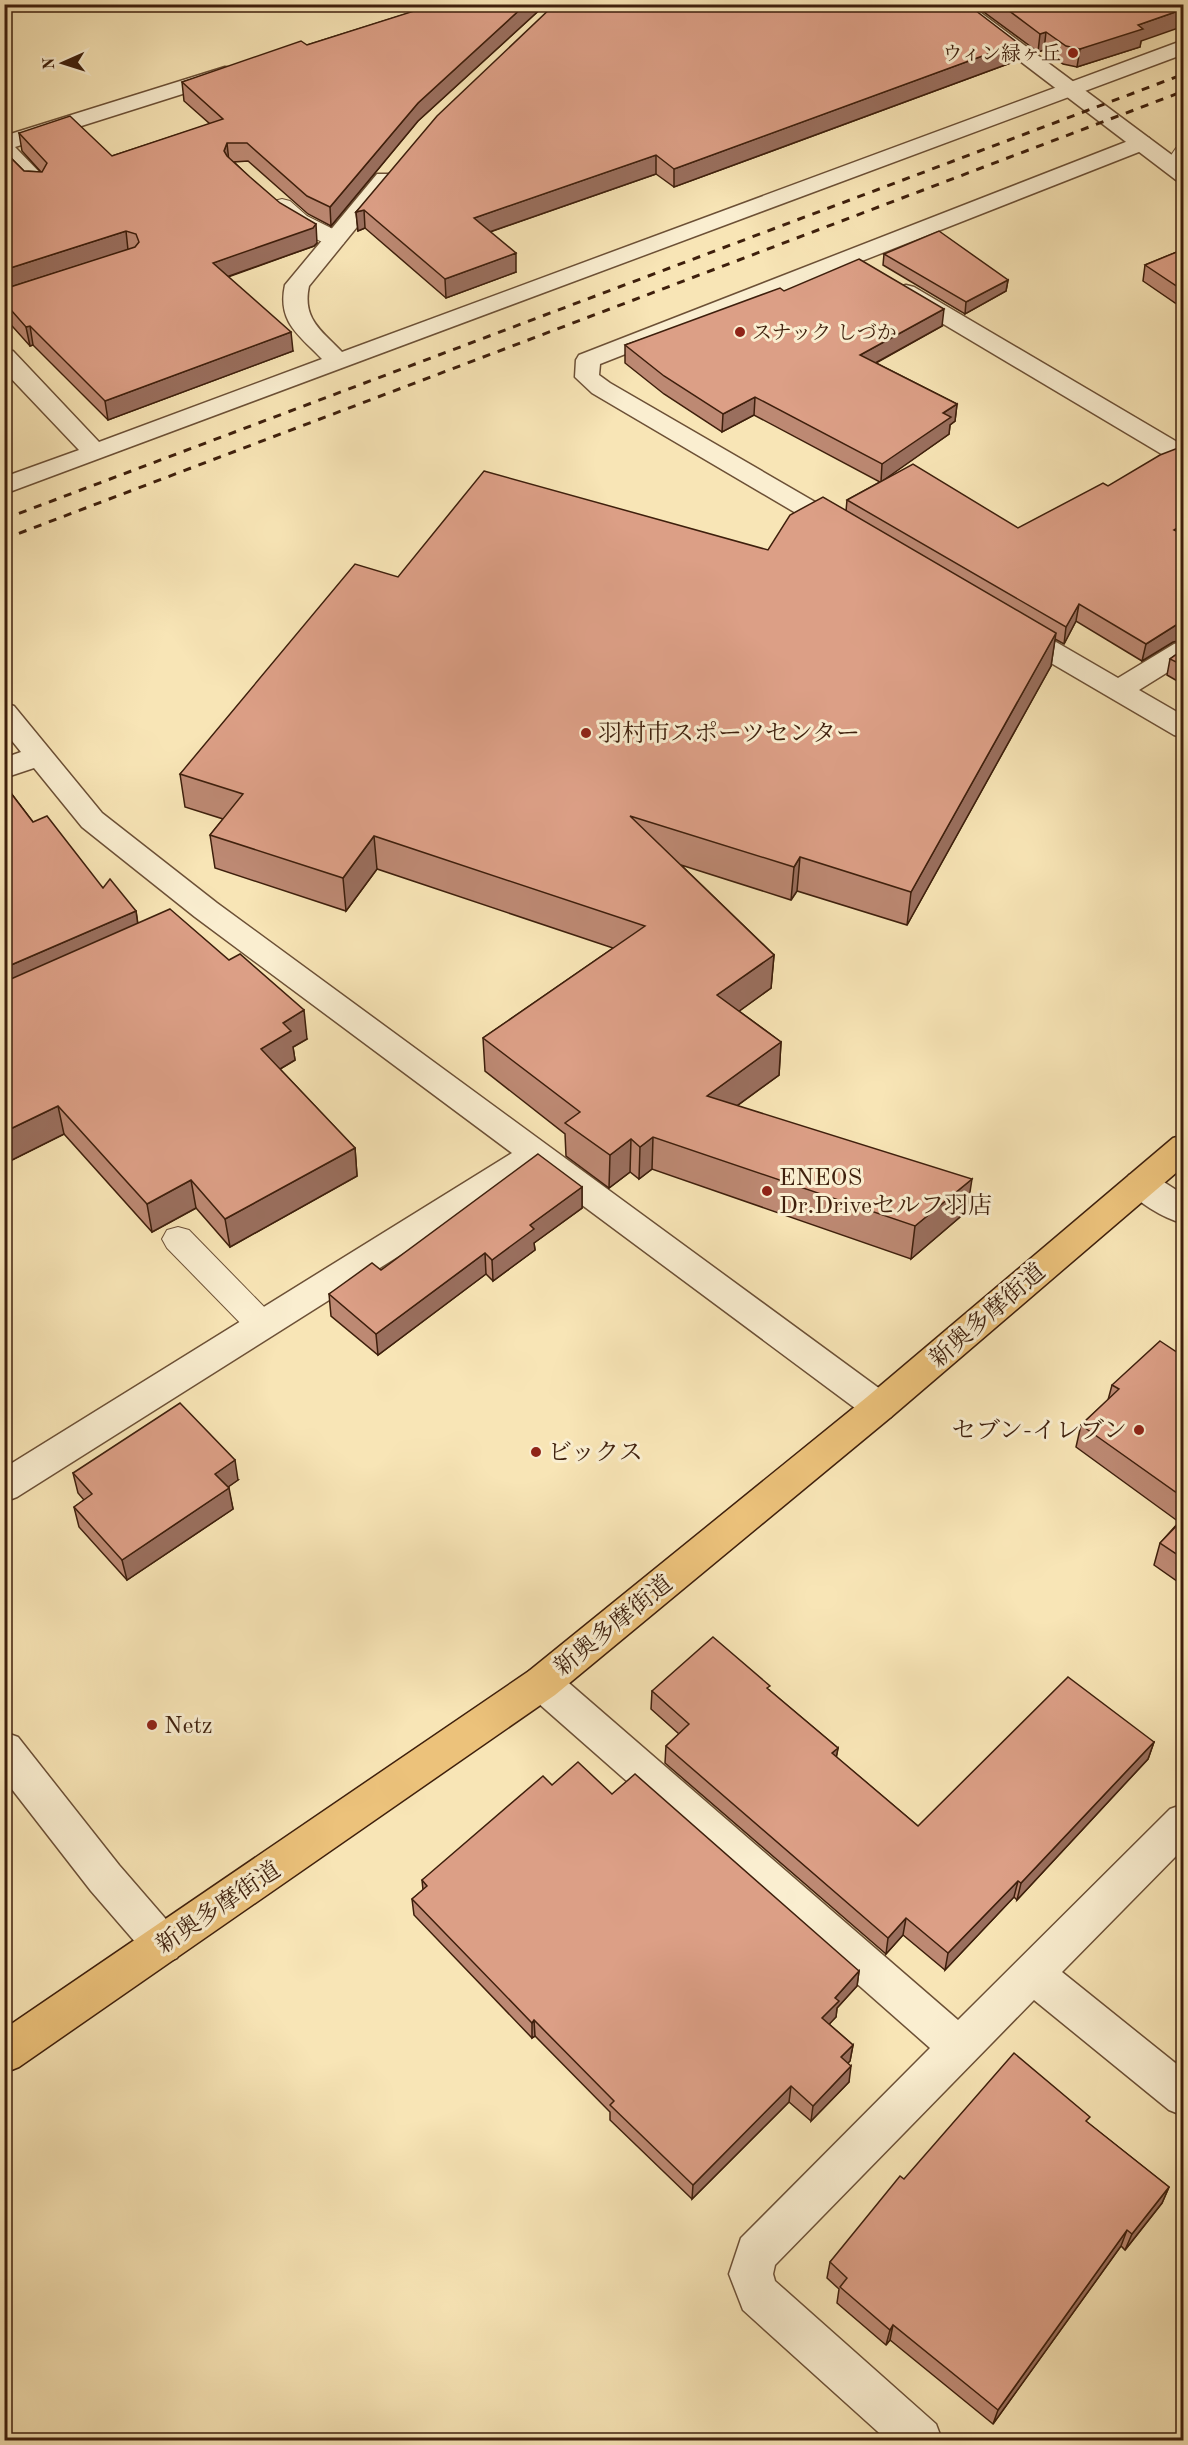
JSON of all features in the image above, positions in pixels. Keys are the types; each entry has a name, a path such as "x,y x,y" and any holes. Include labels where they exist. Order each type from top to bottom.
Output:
{"main road":[{"name":"新奥多摩街道","path":"4,2053 542,1683 879,1407 1184,1148"}],"street":[{"path":"955,4 1141,143 1180,165"},
{"path":"4,486 1184,46"},
{"path":"4,143 243,67"},
{"path":"860,539 601,388 587,377 588,360 1141,143"},
{"path":"4,149 38,183"},
{"path":"338,362 300,322 293,303 297,285 399,162"},
{"path":"847,258 1184,457"},
{"path":"4,356 95,452"},
{"path":"994,618 1184,729"},
{"path":"1118,691 1184,650"},
{"path":"4,712 92,820 206,910 879,1407"},
{"path":"4,769 40,755"},
{"path":"174,924 206,910"},
{"path":"4,1487 536,1154"},
{"path":"1141,1184 1184,1212"},
{"path":"542,1683 960,2048"},
{"path":"4,1749 105,1878 163,1945"},
{"path":"920,2440 758,2295 751,2274 756,2253 1184,1821"},
{"path":"1033,1974 1184,2096"}],"lane":[{"path":"264,191 299,221 334,239"},
{"path":"178,1239 262,1325"}],"building":[{"path":"428,4 526,4 418,103 330,207 307,196 247,143 227,143 224,151 227,156 250,177 280,203 316,224 313,228 213,263 291,332 105,401 30,326 26,327 4,302 4,289 135,247 139,242 136,234 126,231 4,270 4,151 24,171 42,172 47,163 19,133 70,116 112,156 223,119 182,82 301,41 307,45 430,6"},
{"path":"555,4 967,4 1018,43 674,169 656,155 474,218 516,253 445,279 364,210 356,212 437,116"},
{"path":"1000,4 1184,4 1184,9 1138,25 1143,29 1080,49 1066,46 1046,32 1040,34"},
{"path":"939,231 1008,280 966,302 884,254"},
{"path":"1184,249 1184,291 1145,265"},
{"path":"859,259 944,309 860,355 957,404 943,413 951,417 882,464 755,397 723,414 664,376 625,345 780,288 784,291"},
{"path":"1178,448 1184,449 1184,524 1174,530 1184,535 1184,624 1176,625 1146,644 1079,604 1066,627 847,500 913,464 1018,528 1103,483 1108,486 1160,455"},
{"path":"484,471 768,550 790,515 823,497 1056,633 911,892 800,857 794,867 630,816 774,955 717,995 781,1042 707,1096 972,1179 915,1226 653,1137 640,1147 631,1139 610,1155 565,1123 580,1112 483,1038 645,926 374,836 343,878 210,835 243,794 180,774 355,564 398,577"},
{"path":"1184,649 1184,666 1170,659"},
{"path":"4,784 33,822 47,816 103,888 110,879 136,911 4,968"},
{"path":"170,909 229,960 240,954 304,1010 283,1023 291,1031 261,1049 355,1148 225,1219 191,1180 147,1204 58,1106 4,1132 4,995 6,995 4,982"},
{"path":"538,1154 582,1187 530,1225 534,1229 492,1260 485,1253 376,1334 329,1294 372,1263 381,1270"},
{"name":"セブン-イレブン","path":"1160,1341 1184,1357 1184,1498 1081,1425 1119,1389 1112,1385"},
{"path":"180,1403 235,1460 215,1474 229,1488 122,1560 74,1507 92,1494 73,1473"},
{"path":"1184,1518 1184,1559 1160,1543"},
{"path":"713,1637 770,1686 767,1688 838,1748 832,1753 918,1826 1068,1677 1154,1742 1021,1883 1018,1881 948,1953 906,1918 888,1938 666,1746 689,1724 652,1691"},
{"path":"578,1762 612,1794 635,1774 859,1971 835,1998 839,2001 822,2018 853,2045 841,2057 851,2066 813,2106 791,2086 693,2185 610,2105 614,2101 534,2020 532,2023 412,1899 427,1886 422,1880 543,1776 552,1785"},
{"path":"1014,2053 1090,2117 1086,2121 1169,2187 1132,2234 1127,2230 998,2410 893,2325 890,2330 840,2287 847,2278 830,2262 900,2176 904,2179"}],"railway":[{"path":"4,519 1184,74"},
{"path":"4,539 1184,91"}],"place":[{"name":"ウィン緑ヶ丘","path":"1073,53"},
{"name":"スナック しづか","path":"740,332"},
{"name":"羽村市スポーツセンター","path":"586,733"},
{"name":"ENEOS Dr.Driveセルフ羽店","path":"767,1191"},
{"name":"セブン-イレブン","path":"1139,1430"},
{"name":"ビックス","path":"536,1452"},
{"name":"Netz","path":"152,1725"}]}
